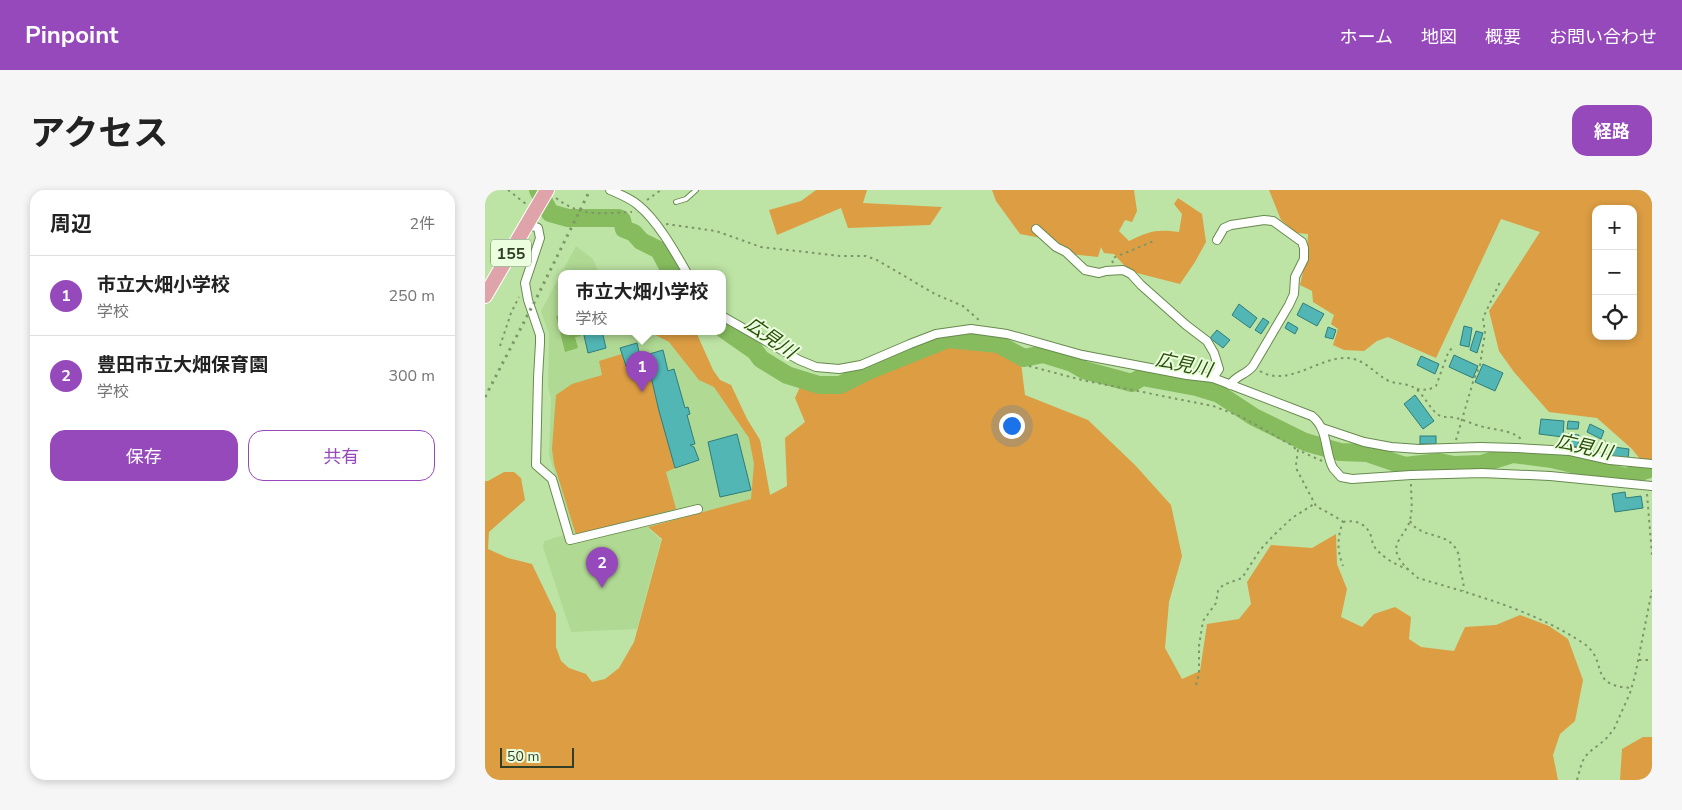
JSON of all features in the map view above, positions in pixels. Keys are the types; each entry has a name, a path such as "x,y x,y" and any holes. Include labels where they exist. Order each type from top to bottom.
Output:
{"highway":[{"name":"155","path":"485,296 533,215 550,193"}],"street":[{"path":"610,190 639,206 654,224 685,270"},
{"path":"533,215 541,238 525,282 528,300 540,335 536,466 552,479 570,540 698,509"},
{"path":"1217,240 1224,228 1264,220 1273,221 1302,242 1304,248 1304,259 1295,277 1294,294 1289,304 1253,366 1249,371 1235,377 1230,385"},
{"path":"1036,229 1056,247 1066,252 1085,270 1099,273 1123,270 1131,274 1186,325 1207,341 1214,353 1219,369 1213,378"},
{"path":"726,318 799,360 816,367 839,369 861,365 936,334 971,329 1007,334 1082,355 1187,376 1213,378 1305,412 1318,421 1323,430 1330,462 1336,473 1346,479 1411,474 1510,474 1649,486"},
{"path":"1323,430 1364,442 1391,447 1419,449 1528,448 1570,452 1609,460 1652,464"}],"lane":[{"path":"676,202 686,199 696,190"}],"path":[{"path":"508,190 533,215"},
{"path":"550,193 569,207 591,214 635,212 639,206 661,190"},
{"path":"654,224 664,223 716,231 761,247 840,256 866,256 877,260 935,294 963,306 983,324 987,332"},
{"path":"1123,270 1111,260 1154,241"},
{"path":"500,346 522,285 525,282"},
{"path":"1454,448 1461,418 1480,365 1485,333 1483,318 1500,282"},
{"path":"1416,390 1428,390 1436,386 1448,353 1454,345"},
{"path":"1253,366 1263,373 1286,376 1331,360 1348,358 1363,362 1387,380 1402,383 1416,390 1426,399 1437,414 1442,417 1453,416 1518,436 1528,448"},
{"path":"1029,366 1082,380 1213,406 1242,417 1297,450 1330,462"},
{"path":"1297,450 1297,470 1315,506 1343,522 1353,521 1364,525 1371,536 1373,545 1381,554 1408,569"},
{"path":"1411,474 1410,520 1396,546 1399,559 1408,569 1418,578 1485,598 1519,612 1532,614 1563,630 1587,646 1598,664 1605,681 1613,686 1632,688"},
{"path":"1649,486 1652,555"},
{"path":"1197,685 1199,646 1203,621 1216,602 1218,592 1223,585 1242,578 1260,550 1273,536 1292,518 1314,504"},
{"path":"1410,520 1414,527 1420,531 1440,536 1453,545 1459,558 1459,567 1464,585 1463,591"},
{"path":"1343,522 1338,540 1339,556 1343,566"},
{"path":"1577,780 1582,762 1588,753 1605,740 1614,729 1632,688 1652,590"},
{"path":"1639,660 1652,660"}],"shaded area":[{"path":"816,190 867,190 863,203 942,207 930,225 848,228 841,208 777,235 769,210 801,201"},
{"path":"992,190 1134,190 1137,211 1132,222 1125,220 1119,231 1129,241 1153,232 1179,232 1182,214 1174,204 1178,198 1202,214 1206,242 1180,284 1129,271 1114,254 1104,253 1101,247 1098,257 1070,254 1057,241 1020,234 996,201"},
{"path":"1269,190 1652,190 1652,474 1632,449 1597,418 1549,412 1514,372 1499,351 1489,311 1540,232 1501,219 1436,358 1388,337 1377,341 1364,351 1344,350 1333,345 1338,329 1331,324 1334,315 1313,302 1312,291 1300,285 1307,255 1308,234 1296,233 1281,220"},
{"path":"576,246 593,259 598,270 563,270"},
{"path":"558,279 558,335 697,335 713,370 720,380 731,385 747,419 760,440 770,495 647,527 661,540 637,629 571,632 543,547 544,541 564,535 567,544 636,527 576,535 572,532 549,455 551,398 548,387 549,334 541,311"},
{"path":"561,335 581,335 575,337 578,348 565,352"},
{"path":"656,335 697,335 713,370 720,380 731,385 747,419 760,440 770,495 787,486 785,438 805,422 795,398 800,387 828,391 847,388 947,346 993,347 1021,363 1025,395 1088,420 1135,465 1171,505 1182,556 1169,602 1165,648 1182,679 1200,671 1207,624 1239,619 1251,604 1247,582 1271,545 1312,548 1336,534 1337,564 1347,589 1341,617 1362,627 1374,614 1395,607 1411,617 1409,639 1421,647 1454,651 1465,627 1496,625 1520,615 1549,626 1568,639 1583,680 1575,721 1560,734 1553,755 1558,780 485,780 485,481 504,472 514,472 521,478 525,500 489,532 488,549 508,558 532,564 556,614 556,647 561,661 569,668 586,674 592,682 605,679 619,668 634,642 662,539 648,527 751,499 754,464 749,438 714,387 699,380 669,342"},
{"path":"622,354 627,368 648,364 675,468 666,472 676,509 576,535 554,464 552,449 556,395 572,384 602,375 599,361"},
{"path":"1643,737 1652,737 1652,780 1620,780 1622,749"}],"building":[{"path":"1303,303 1324,314 1317,326 1297,315"},
{"path":"1239,304 1257,318 1250,328 1232,315"},
{"path":"1263,318 1269,322 1261,334 1255,330"},
{"path":"1288,322 1298,328 1295,334 1285,328"},
{"path":"1464,326 1472,328 1469,347 1460,345"},
{"path":"1328,327 1336,330 1333,339 1325,337"},
{"path":"1217,330 1230,340 1223,348 1210,338"},
{"path":"1476,331 1483,333 1477,353 1470,350"},
{"path":"584,335 603,335 606,348 588,353"},
{"path":"637,343 640,356 645,355 648,364 627,369 620,348"},
{"path":"663,350 668,371 674,369 685,408 688,407 690,414 687,415 695,444 690,445 694,447 699,460 675,468 646,355"},
{"path":"1454,355 1478,366 1473,378 1449,367"},
{"path":"1421,356 1439,364 1435,374 1417,365"},
{"path":"1483,364 1503,373 1495,391 1475,382"},
{"path":"1415,395 1434,421 1423,429 1404,404"},
{"path":"1541,419 1564,421 1563,437 1539,434"},
{"path":"1568,421 1579,422 1578,429 1567,429"},
{"path":"1590,424 1604,431 1601,439 1587,432"},
{"path":"737,434 751,490 720,497 708,442"},
{"path":"1568,434 1579,435 1578,447 1566,445"},
{"path":"1420,436 1436,436 1436,444 1420,444"},
{"path":"1614,447 1629,449 1628,459 1612,457"},
{"path":"1625,492 1626,498 1641,496 1643,508 1615,512 1612,494"}],"waterway":[{"name":"広見川","path":"538,190 550,213 568,218 619,218 622,220 624,229 634,233 641,241 659,250 669,270"},
{"name":"広見川","path":"726,331 755,351 761,359 787,375 819,385 840,385 868,371 948,339 998,344 1024,358 1043,354 1072,363 1084,370 1132,383 1142,377 1196,387 1219,394 1254,417 1305,442 1340,452 1367,453 1405,466 1439,462 1454,465 1481,464 1513,454 1552,459 1626,477 1652,468"}],"railway":[{"path":"485,397 590,190"}],"place":[{"name":"市立大畑小学校","path":"642,392"},
{"name":"豊田市立大畑保育園","path":"602,588"}]}
